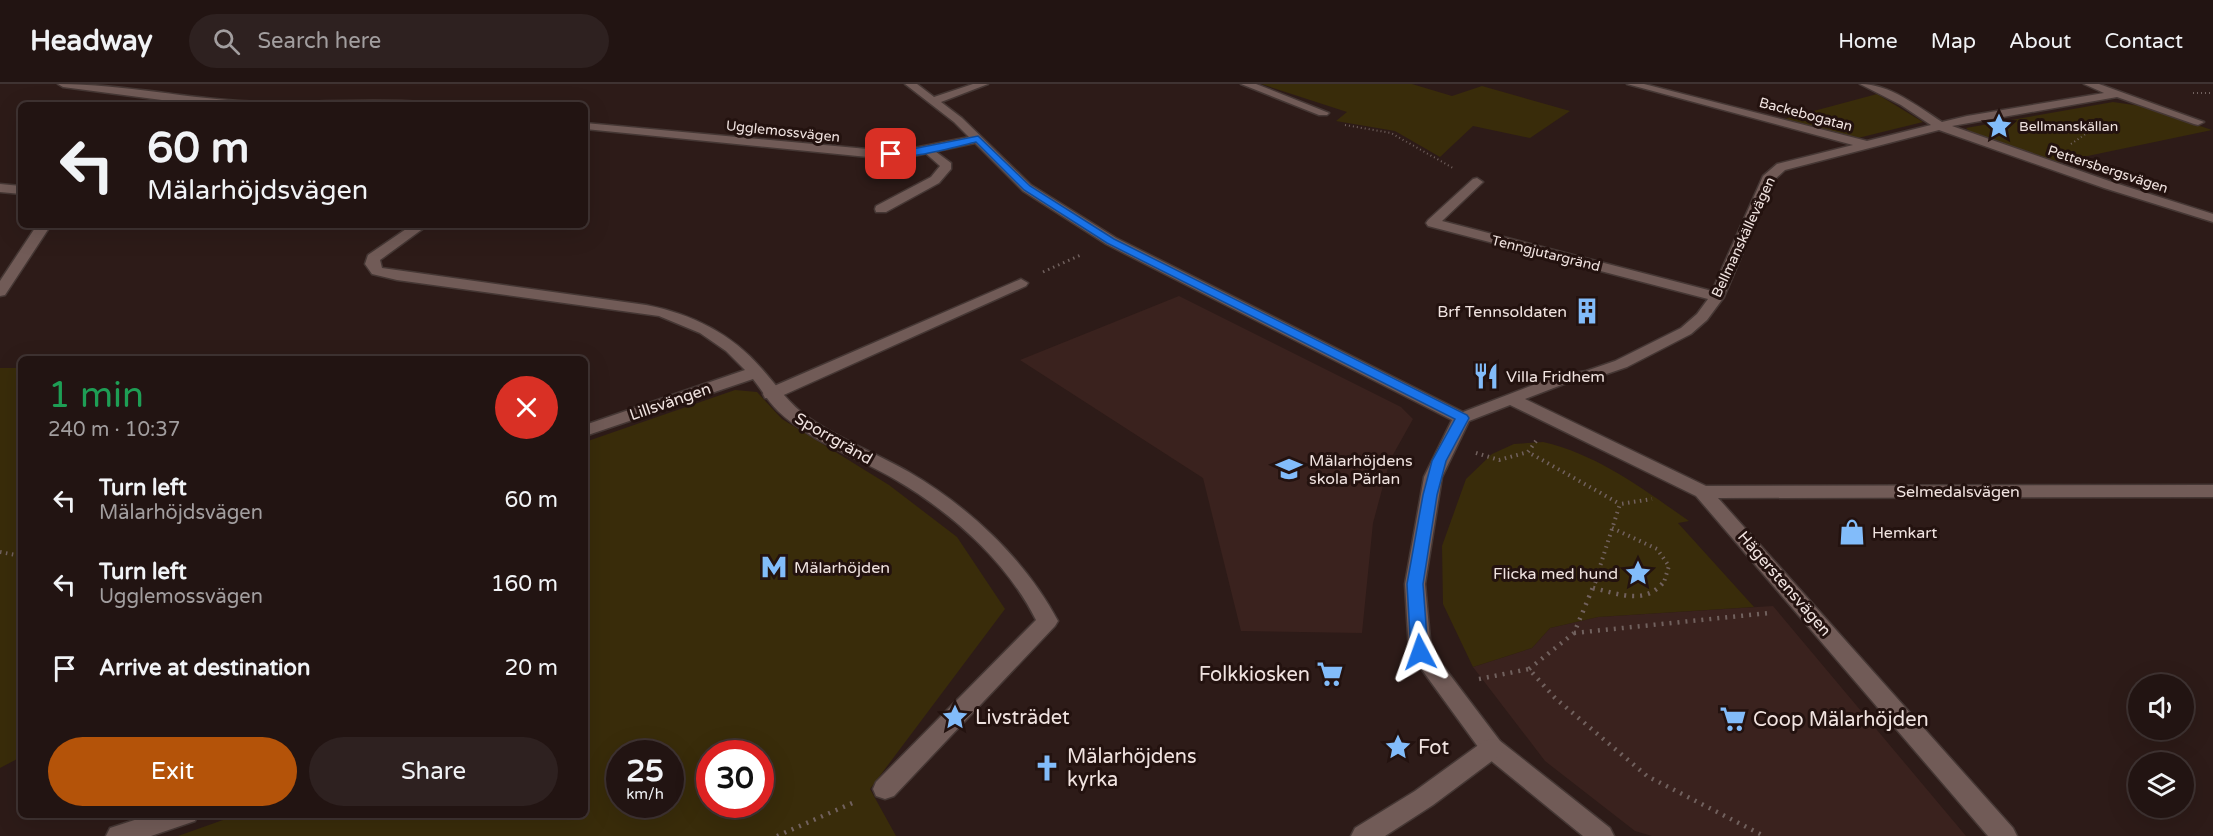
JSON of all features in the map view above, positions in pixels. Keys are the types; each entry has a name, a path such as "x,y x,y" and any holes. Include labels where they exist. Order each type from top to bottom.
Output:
{"street":[{"path":"63,84 177,99 225,102"},
{"path":"910,84 978,139 1027,188 1111,241 1462,418 1433,477 1415,584 1420,652 1492,748 1601,836"},
{"path":"933,101 983,84"},
{"path":"1246,84 1323,113"},
{"name":"Backebogatan","path":"1632,84 1868,146"},
{"name":"Pettersbergsvägen","path":"1865,84 1905,103 1940,126 2108,185 2213,218"},
{"path":"2090,84 2198,122"},
{"name":"Bellmanskällevägen","path":"1462,418 1560,380 1589,375 1621,364 1686,331 1702,317 1717,297 1732,266 1762,189 1773,171 1789,163 1868,146 1991,114 2118,94"},
{"name":"Ugglemossvägen","path":"591,126 878,154 927,150 978,139"},
{"path":"881,209 935,180 947,166 927,150"},
{"name":"Tenngjutargränd","path":"1477,182 1433,224 1717,297"},
{"path":"0,188 18,190"},
{"path":"0,292 42,228"},
{"name":"Sporrgränd","path":"417,228 373,258 372,264 377,271 397,276 677,315 721,339 756,372 771,394 790,412 828,438 902,476 943,503 996,552 1040,603 1047,621 885,789"},
{"path":"771,394 1021,283"},
{"name":"Lillsvängen","path":"588,430 756,372"},
{"name":"Hägerstensvägen","path":"1513,400 1703,492 1809,609 2004,836"},
{"name":"Selmedalsvägen","path":"1703,492 2213,491"},
{"path":"1364,836 1424,798 1492,748"},
{"path":"120,836 174,818"}],"path":[{"path":"1323,113 1328,123 1391,132 1477,182"},
{"path":"1021,283 1111,241"},
{"path":"1449,446 1499,460 1528,452 1555,419"},
{"path":"1528,452 1620,504 1703,492"},
{"path":"1444,686 1529,669 1574,633 1593,588 1620,504"},
{"path":"1593,588 1639,598 1655,594 1665,584 1669,566 1658,549 1612,528"},
{"path":"0,552 18,555"},
{"path":"1574,633 1809,609"},
{"path":"1529,669 1555,698 1647,776 1764,836"},
{"path":"777,836 885,789"}],"shaded area":[{"path":"1261,84 1412,84 1452,96 1482,86 1570,111 1530,138 1473,126 1440,157 1395,131 1336,121 1347,112"},
{"path":"1877,94 1923,122 1858,138 1784,119"},
{"path":"2113,102 2141,106 2212,130 2054,163 1971,133 1966,128"},
{"name":"Mälarhöjdens skola Pärlan","path":"1179,296 1401,407 1413,419 1390,460 1373,523 1362,633 1241,631 1203,478 1020,360"},
{"path":"0,368 18,368 18,759 0,768"},
{"path":"735,390 757,392 782,419 889,485 957,537 1005,609 870,789 896,836 178,836 229,818 588,818 588,441"},
{"path":"1543,442 1602,464 1689,521 1678,523 1754,607 1598,617 1550,628 1532,648 1473,667 1443,604 1442,546 1466,479 1492,454 1514,444"},
{"path":"1773,606 1966,836 1652,836 1635,831 1545,761 1473,667 1532,648 1550,628 1598,617"}],"place":[{"name":"Bellmanskällan","path":"1999,126"},
{"name":"Brf Tennsoldaten","path":"1587,311"},
{"name":"Villa Fridhem","path":"1486,376"},
{"name":"Mälarhöjdens skola Pärlan","path":"1289,469"},
{"name":"Hemkart","path":"1852,532"},
{"name":"Mälarhöjden","path":"774,567"},
{"name":"Flicka med hund","path":"1638,573"},
{"name":"Folkkiosken","path":"1330,674"},
{"name":"Livsträdet","path":"955,717"},
{"name":"Coop Mälarhöjden","path":"1733,719"},
{"name":"Fot","path":"1398,747"},
{"name":"Mälarhöjdens kyrka","path":"1047,768"}],"route":[{"path":"891,154 909,153 978,139 1027,188 1111,241 1462,418 1433,477 1415,584 1420,652"}]}
